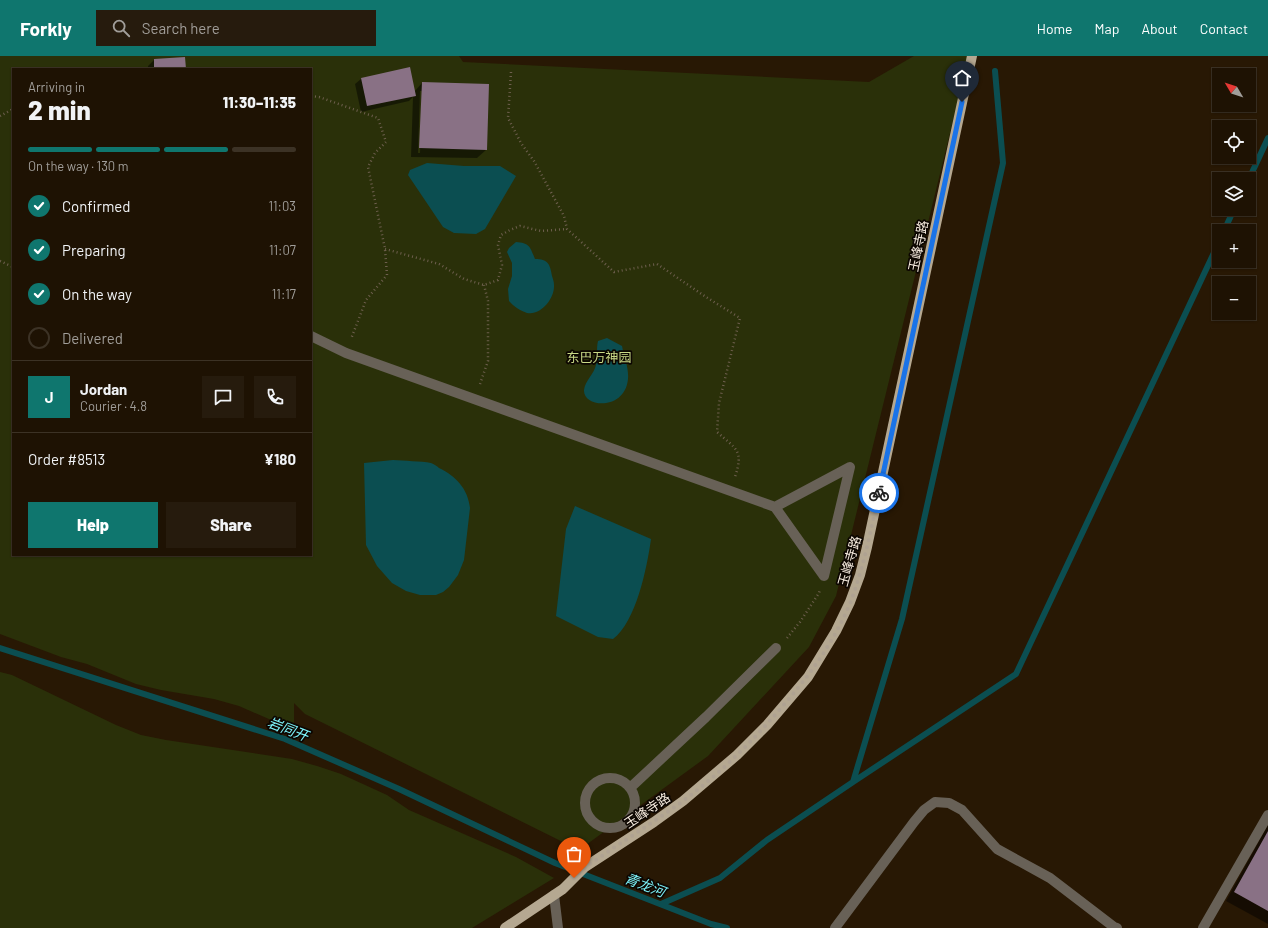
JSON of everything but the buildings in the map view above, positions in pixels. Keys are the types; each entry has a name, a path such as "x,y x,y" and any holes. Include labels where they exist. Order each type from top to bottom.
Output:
{"main road":[{"name":"玉峰寺路","path":"505,928 554,895 585,867 654,822 711,779 738,755 767,725 808,677 836,632 850,602 860,575 867,547 972,56"}],"street":[{"path":"312,336 346,352 775,507 824,576"},
{"path":"775,507 850,467 824,576"},
{"path":"630,788 706,717 776,648"},
{"path":"604,778 623,781 630,788 634,797 635,808 631,817 624,824 615,828 605,828 596,825 589,818 584,800 591,786 604,778"},
{"path":"835,928 914,822 924,810 935,802 949,803 962,810 997,849 1050,878 1117,928"},
{"path":"1203,928 1268,815"},
{"path":"624,824 630,837"},
{"path":"554,895 558,928"}],"path":[{"path":"511,72 508,118 521,142 534,161 564,216 567,229 614,272 657,264 740,318 719,403 716,432 737,450 740,463 730,491"},
{"path":"312,96 319,97 378,118 386,142 375,153 368,167 385,249 387,275 366,300 346,352"},
{"path":"0,116 12,110"},
{"path":"385,249 439,264 464,279 484,285 498,280 502,265 498,245 501,235 520,226 541,232 567,229"},
{"path":"0,262 12,266"},
{"path":"475,399 488,361 488,301 484,285"},
{"path":"776,648 789,636 800,622 819,593 824,576"}],"green space":[{"name":"东巴万神园","path":"0,56 459,56 463,62 869,82 914,56 969,56 836,596 809,647 708,756 579,850 305,714 294,703 294,730 239,706 214,699 136,684 87,664 61,657 0,634"},
{"path":"0,672 12,675 116,725 141,735 292,759 341,774 387,795 409,810 516,857 554,878 472,928 0,928"}],"water":[{"path":"427,163 464,166 500,166 516,176 485,229 476,234 454,233 443,227 408,175 410,170"},
{"path":"516,242 524,243 529,246 535,259 546,261 550,268 554,290 550,300 537,312 527,313 509,301 508,289 512,276 512,263 507,252"},
{"path":"607,338 622,346 628,379 625,389 620,397 612,401 597,403 585,396 584,390 596,365 598,341"},
{"path":"393,460 434,464 456,479 464,489 469,501 470,508 464,560 458,575 449,587 436,595 420,595 406,591 392,583 377,566 366,545 364,463"},
{"path":"575,506 651,539 647,564 634,608 621,631 613,639 598,637 556,616 566,529"}],"waterway":[{"name":"青龙河","path":"661,904 720,878 767,840 853,782 902,619 1003,163 995,71"},
{"path":"1252,172 1268,138"},
{"path":"1227,224 1231,216"},
{"path":"853,782 1016,674 1212,257"},
{"name":"岩同开","path":"0,648 285,739 399,789 555,863 711,924 727,928"}],"way so far":[{"path":"574,878 585,867 654,822 711,779 738,755 767,725 808,677 836,632 850,602 860,575 879,493"}],"route":[{"path":"879,493 962,102"}]}
